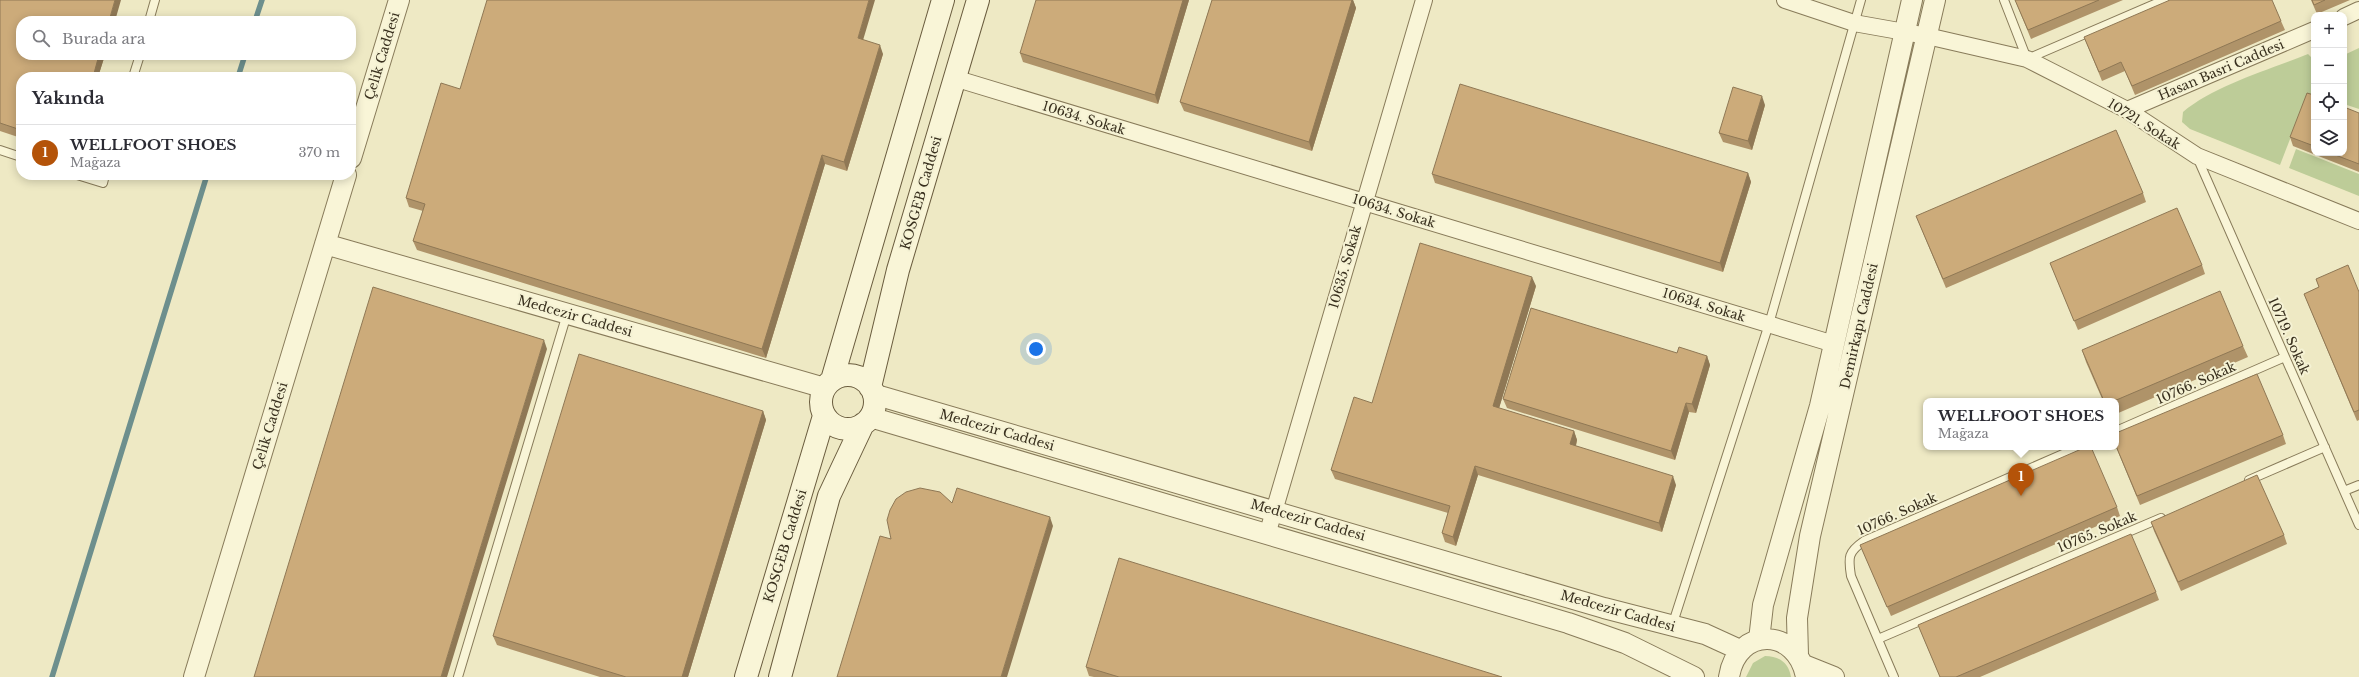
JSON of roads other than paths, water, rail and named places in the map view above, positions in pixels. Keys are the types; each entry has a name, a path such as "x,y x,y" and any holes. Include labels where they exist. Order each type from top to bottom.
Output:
{"main road":[{"path":"828,384 848,375 864,380 872,390 874,402 867,420 855,428 842,428 830,422 824,416 821,402 828,384 943,0"},
{"name":"KOSGEB Caddesi","path":"872,390 898,270 978,0"},
{"name":"KOSGEB Caddesi","path":"746,677 824,416"},
{"name":"KOSGEB Caddesi","path":"780,677 829,496 867,420"}],"street":[{"name":"Çelik Caddesi","path":"356,142 399,0"},
{"name":"10635. Sokak","path":"1267,534 1424,0"},
{"name":"10721. Sokak","path":"1785,0 1854,23 1927,36 2028,59 2127,110 2197,156 2359,221"},
{"name":"Demirkapı Caddesi","path":"1759,640 1763,605 1820,406 1912,0"},
{"name":"Demirkapı Caddesi","path":"1803,666 1797,618 1810,536 1936,0"},
{"path":"2347,16 2359,10"},
{"name":"Hasan Basri Caddesi","path":"2127,110 2311,31"},
{"name":"10634. Sokak","path":"954,78 1834,344"},
{"name":"Çelik Caddesi","path":"194,677 344,180"},
{"name":"Medcezir Caddesi","path":"325,244 568,314 828,384"},
{"name":"Medcezir Caddesi","path":"872,390 1672,627 1705,634 1740,650"},
{"name":"Medcezir Caddesi","path":"867,420 1267,534 1593,631 1625,643 1694,677"},
{"path":"1729,677 1731,667 1740,650 1759,640 1781,642 1790,647 1803,666 1834,677"}],"lane":[{"path":"150,16 155,0"},
{"path":"1672,627 1769,324 1861,0"},
{"path":"2004,0 2028,59 2164,0"},
{"path":"135,72 138,60"},
{"path":"0,150 16,155"},
{"name":"10719. Sokak","path":"2197,156 2359,525"},
{"path":"94,180 103,183 104,180"},
{"path":"458,677 568,314"},
{"name":"10766. Sokak","path":"2119,430 2285,357"},
{"path":"2237,485 2325,447"},
{"name":"10766. Sokak","path":"1894,677 1851,576 1848,560 1853,548 1864,541 2072,450"},
{"path":"2344,492 2359,485"},
{"name":"10765. Sokak","path":"1878,639 2171,513"}],"waterway":[{"path":"257,16 262,0"},
{"path":"240,72 243,60"},
{"path":"52,677 205,180"}],"place":[{"name":"WELLFOOT SHOES","path":"2021,496"}]}
